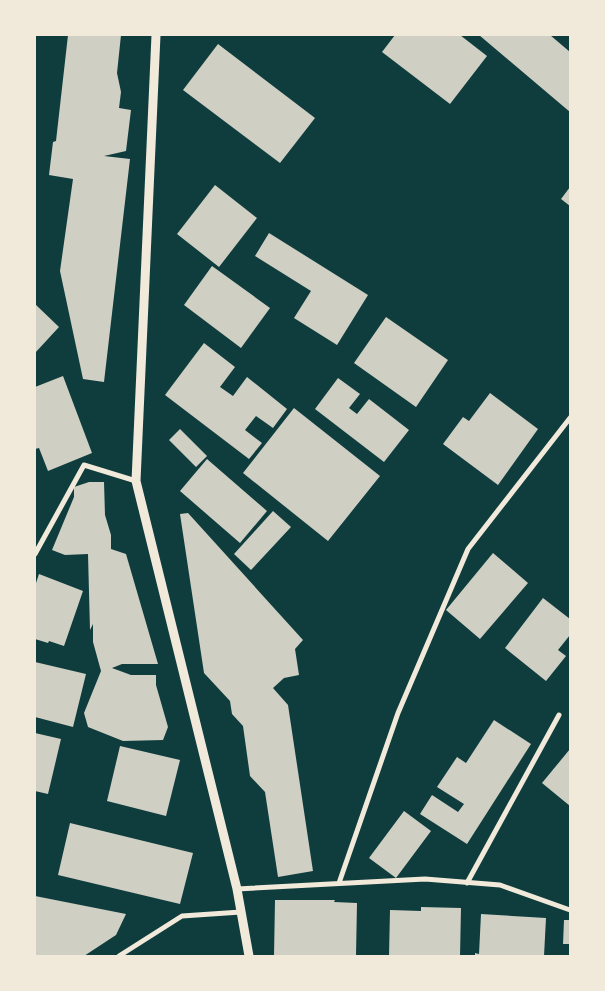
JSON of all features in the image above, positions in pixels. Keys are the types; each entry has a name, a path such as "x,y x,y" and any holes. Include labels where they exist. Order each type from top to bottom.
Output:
{"street":[{"path":"156,35 136,481 237,889 249,956"},
{"path":"339,883 398,713 468,549 570,418"},
{"path":"35,554 84,465 136,481"},
{"path":"467,882 559,715"},
{"path":"237,889 425,879 500,885 570,910"},
{"path":"119,956 182,916 241,912"}],"building":[{"path":"68,35 121,35 117,73 121,92 119,108 131,110 126,151 104,156 130,159 104,382 83,379 60,271 73,179 49,175 53,142 56,141"},
{"path":"395,35 460,35 487,56 450,104 382,52"},
{"path":"479,35 550,35 570,52 570,112"},
{"path":"218,44 315,118 280,163 183,90"},
{"path":"215,185 257,218 219,267 177,234"},
{"path":"570,187 570,206 561,199"},
{"path":"269,233 368,295 337,345 294,318 311,291 255,256"},
{"path":"212,266 270,308 241,348 184,305"},
{"path":"35,304 59,327 35,353"},
{"path":"386,317 448,360 416,407 354,363"},
{"path":"204,343 235,367 220,387 233,396 247,377 287,409 273,428 256,416 245,430 262,443 249,459 165,395"},
{"path":"63,376 92,453 48,471 39,448 35,449 35,387"},
{"path":"338,378 360,394 349,408 357,414 369,399 409,430 384,462 315,409"},
{"path":"490,393 538,429 498,485 443,444 463,417 469,421"},
{"path":"294,408 380,476 328,541 243,473"},
{"path":"180,429 207,456 196,467 169,440"},
{"path":"207,459 267,511 240,543 180,491"},
{"path":"89,482 104,482 105,515 111,535 111,549 126,554 158,664 122,664 112,668 131,675 156,675 156,685 168,727 163,740 123,741 88,727 84,713 101,671 93,642 93,624 90,630 88,554 65,555 52,550 74,497 74,487"},
{"path":"273,511 291,527 251,570 234,554"},
{"path":"188,513 303,640 295,649 299,675 284,678 273,688 288,705 313,871 278,877 265,792 250,776 243,726 232,714 230,701 204,673 180,514"},
{"path":"493,553 528,583 480,639 446,610"},
{"path":"39,574 83,591 64,646 35,639 35,586"},
{"path":"543,598 570,619 570,635 558,650 566,656 546,681 505,648"},
{"path":"35,662 86,674 73,727 35,717"},
{"path":"494,720 531,744 467,844 420,814 432,795 458,812 464,804 437,787 457,757 466,763"},
{"path":"35,733 61,739 48,794 35,791"},
{"path":"120,746 180,760 166,816 107,801"},
{"path":"570,749 570,806 542,783"},
{"path":"404,811 431,831 396,878 369,858"},
{"path":"70,823 193,853 180,904 58,875"},
{"path":"35,896 126,914 116,935 84,956 35,956"},
{"path":"275,900 335,900 334,902 357,903 356,956 274,956"},
{"path":"421,907 461,908 460,956 389,956 390,910 421,911"},
{"path":"481,914 546,918 544,956 475,956 475,953 479,954"},
{"path":"564,920 570,920 570,944 563,944"}]}
